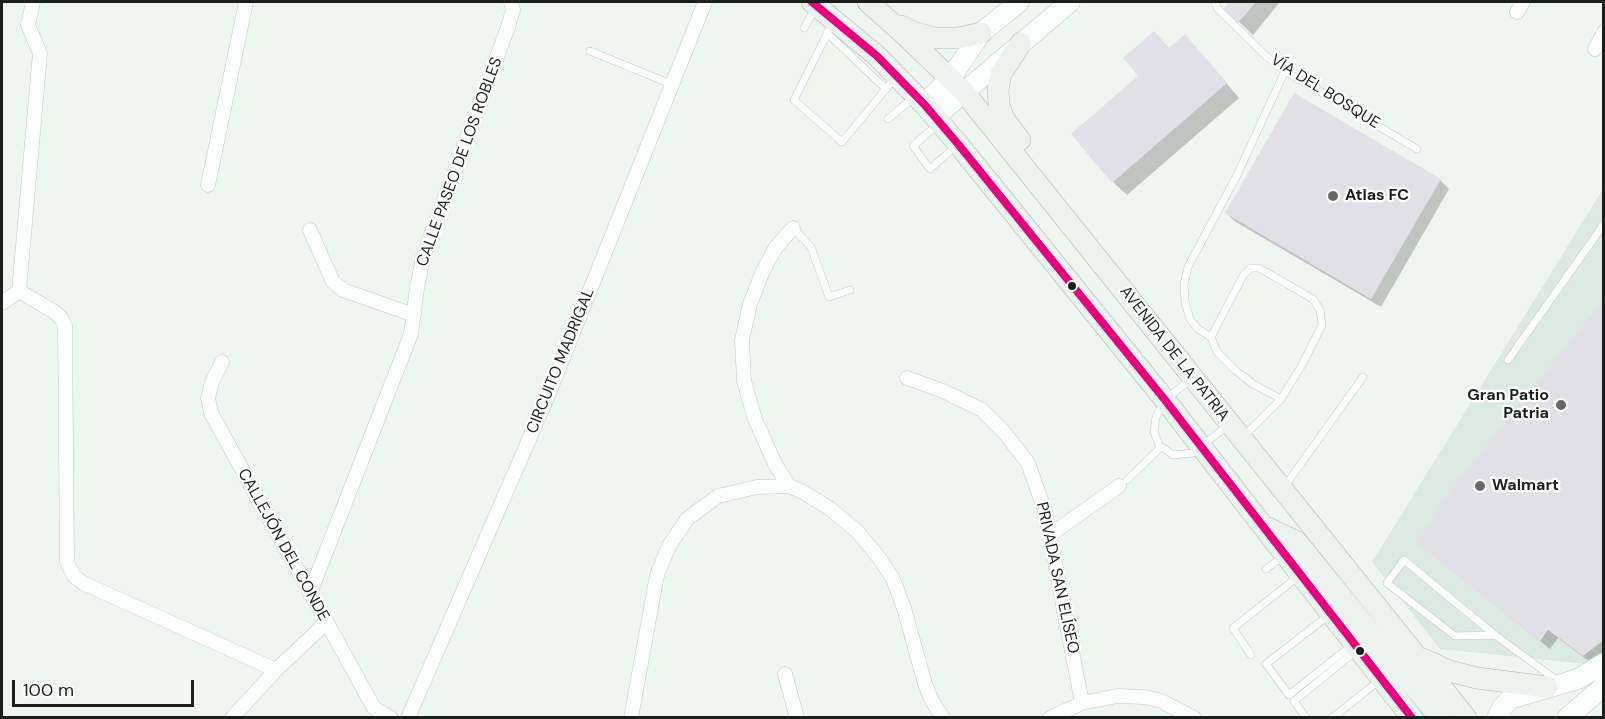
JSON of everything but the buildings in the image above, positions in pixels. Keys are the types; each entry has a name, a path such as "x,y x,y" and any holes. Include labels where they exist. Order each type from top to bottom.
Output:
{"main road":[{"path":"957,86 981,33 1018,2"},
{"path":"929,110 957,86 1021,43 1070,2"},
{"path":"815,3 831,26 891,83 929,110 958,144 1265,527 1408,716"},
{"path":"872,5 903,27 924,35 947,38 981,33"},
{"name":"AVENIDA DE LA PATRIA","path":"872,5 957,86 1466,717"},
{"path":"1021,43 1001,74 998,90 999,105 1004,119 1033,156 1050,199"},
{"path":"1265,527 1297,542 1440,717"},
{"path":"1414,652 1430,663 1460,674 1554,685"},
{"path":"1497,717 1506,703 1518,695 1578,679 1604,663"},
{"path":"1567,717 1604,686"},
{"path":"1510,717 1512,704 1518,695"}],"street":[{"path":"2,303 19,291 40,53 28,25 33,2"},
{"path":"208,185 246,2"},
{"name":"CALLE PASEO DE LOS ROBLES","path":"310,593 411,334 423,257 508,27 513,10 511,2"},
{"name":"CIRCUITO MADRIGAL","path":"408,717 547,398 705,2"},
{"path":"1595,49 1604,32"},
{"path":"789,486 775,464 755,419 744,381 742,340 750,304 763,271 776,247 793,228"},
{"path":"310,230 333,282 343,290 414,315"},
{"path":"19,291 53,311 66,326 67,562 74,576 83,583 276,670"},
{"name":"CALLEJÓN DEL CONDE","path":"222,362 212,382 208,398 211,413 374,708 391,717"},
{"name":"PRIVADA SAN ELÍSEO","path":"907,378 943,391 982,410 1004,432 1028,463 1045,511 1082,703"},
{"path":"1050,535 1123,483"},
{"path":"631,717 657,575 669,546 687,519 718,496 757,487 789,486 829,508 857,531 880,559 893,579 904,608 925,684 931,699 943,717"},
{"path":"232,717 276,670 326,623"},
{"path":"785,674 797,717"},
{"path":"1050,717 1082,703 1117,696 1144,698 1177,708 1194,717"}],"lane":[{"name":"VÍA DEL BOSQUE","path":"1215,2 1218,9 1265,55 1285,71 1417,149"},
{"path":"804,28 815,3"},
{"path":"831,26 794,100 842,142 891,83"},
{"path":"590,51 671,84"},
{"path":"1281,399 1253,384 1234,369 1218,352 1211,337 1198,329 1190,319 1185,302 1184,284 1188,267 1237,175 1285,71"},
{"path":"888,119 929,110"},
{"path":"929,110 913,146 930,169 958,144"},
{"path":"1508,360 1604,224"},
{"path":"793,228 811,247 829,297 850,290"},
{"path":"1193,377 1165,400 1156,417 1154,432 1161,447 1173,455 1193,453 1235,432 1281,399 1302,365 1322,325 1320,310 1312,298 1259,268 1251,268 1244,274 1211,337"},
{"path":"1282,491 1363,377"},
{"path":"1123,483 1161,447"},
{"path":"1266,569 1286,554"},
{"path":"1495,634 1455,636 1387,583 1404,560 1495,634 1554,685"},
{"path":"1251,655 1233,628 1301,574"},
{"path":"1331,613 1266,664 1289,695 1356,646"},
{"path":"1306,717 1294,701 1356,646"},
{"path":"1332,717 1382,679"}],"shaded area":[{"path":"1603,189 1603,651 1586,664 1440,649 1372,562"}],"transit line":[{"path":"812,2 877,56 924,104 958,144 1165,400 1412,718"}],"place":[{"name":"Atlas FC","path":"1333,196"},
{"name":"Gran Patio Patria","path":"1561,405"},
{"name":"Walmart","path":"1480,486"}]}
